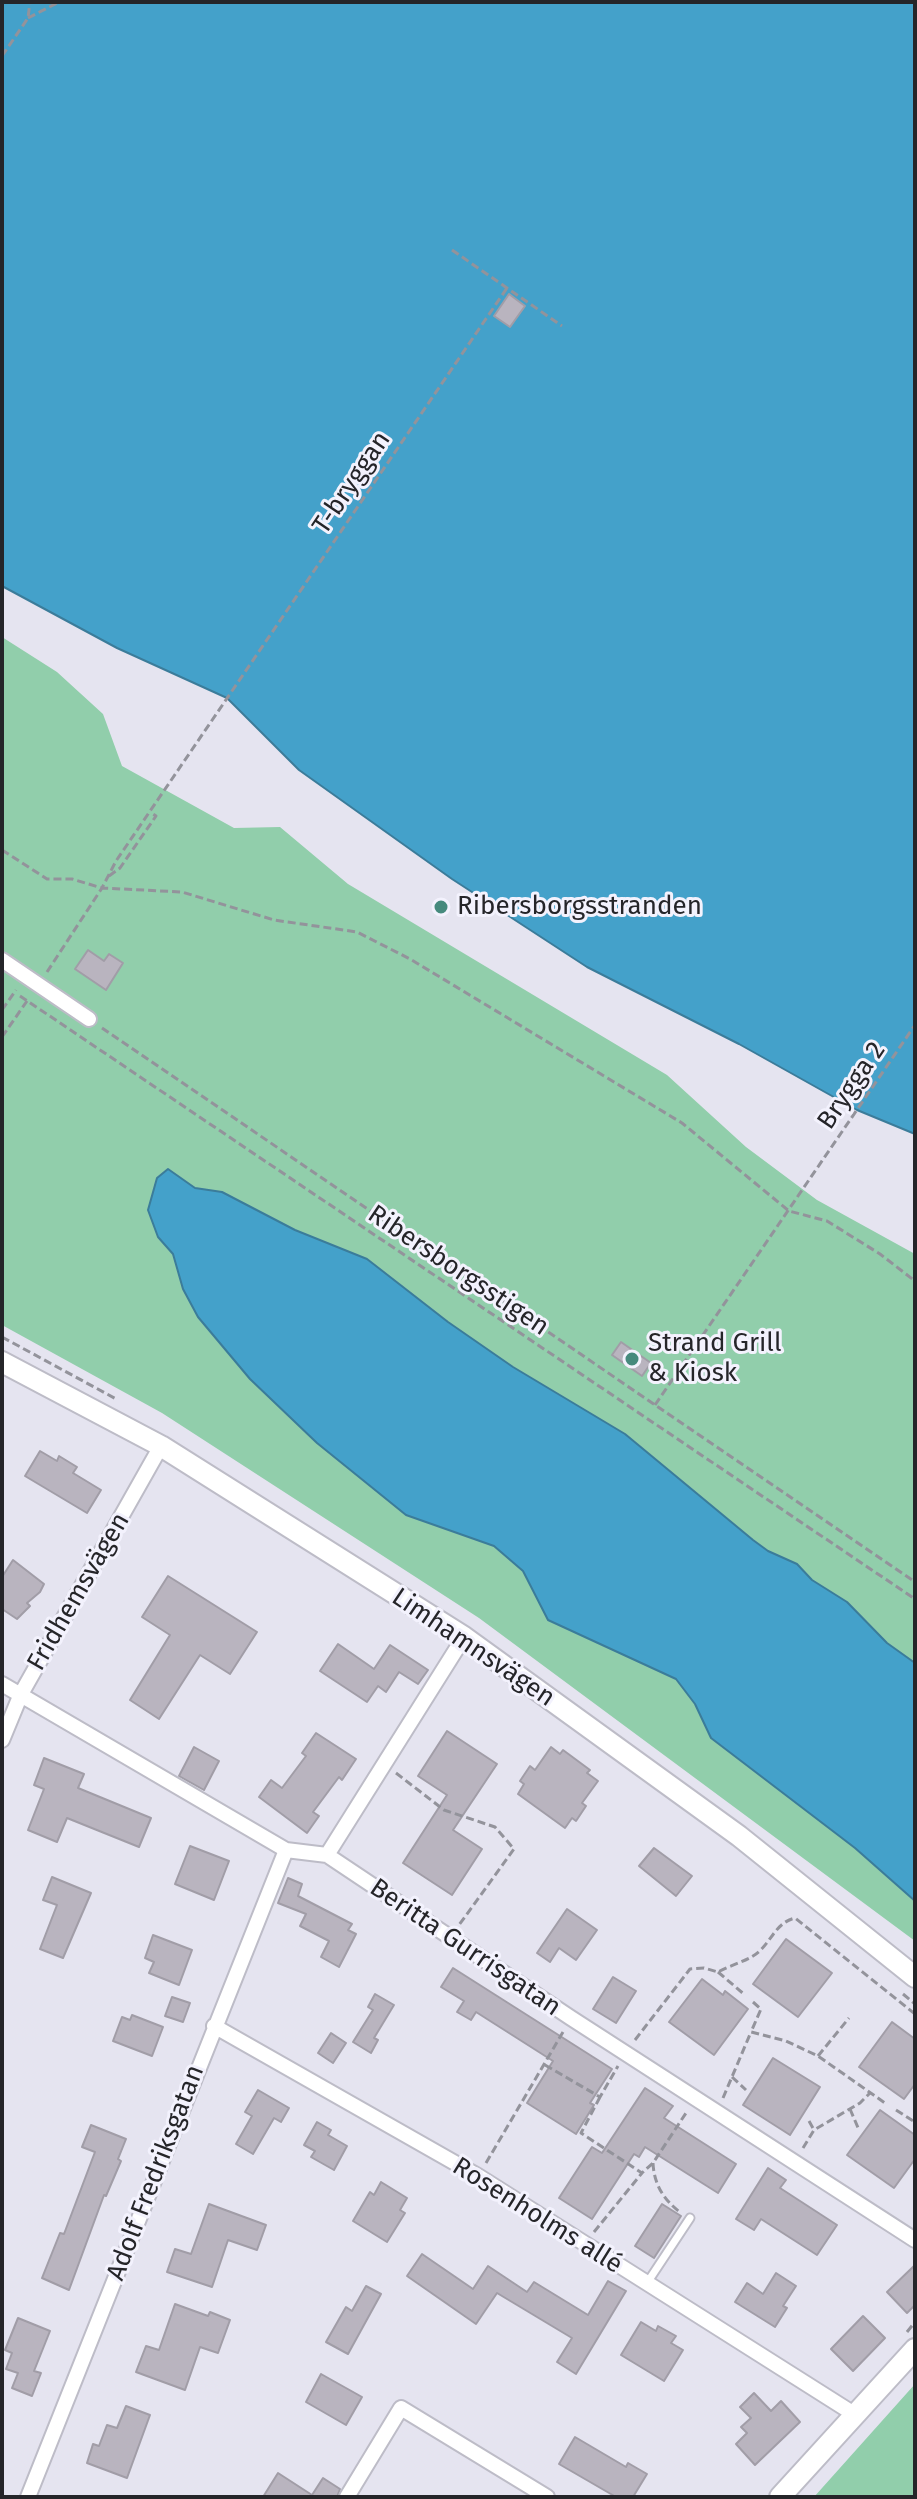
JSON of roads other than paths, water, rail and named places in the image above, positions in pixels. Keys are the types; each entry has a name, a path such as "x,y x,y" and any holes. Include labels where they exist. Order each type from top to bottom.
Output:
{"main road":[{"name":"Limhamnsvägen","path":"2,1362 161,1446 464,1637 739,1836 915,1977"},
{"path":"780,2497 915,2349"}],"street":[{"path":"2,960 89,1019"},
{"name":"Fridhemsvägen","path":"2,1740 21,1694 161,1446"},
{"path":"327,1855 464,1637"},
{"name":"Beritta Gurrisgatan","path":"2,1684 286,1850 327,1855 571,2018 915,2240"},
{"name":"Adolf Fredriksgatan","path":"28,2497 286,1850"},
{"name":"Rosenholms allé","path":"214,2026 478,2176 645,2285 854,2414"},
{"path":"347,2497 401,2408 547,2497"}],"lane":[{"path":"645,2285 690,2218"}],"water":[{"path":"2,2 915,2 915,1134 857,1110 739,1044 587,967 452,879 299,770 227,698 117,648 2,586"},
{"path":"168,1169 195,1188 222,1192 295,1230 367,1259 448,1322 513,1367 625,1434 753,1540 768,1551 797,1564 812,1580 847,1602 887,1643 915,1663 915,1901 855,1848 711,1738 695,1704 676,1679 548,1620 523,1571 494,1546 406,1515 317,1443 250,1379 198,1317 183,1289 173,1254 158,1237 148,1210 157,1178"}],"place":[{"name":"Ribersborgsstranden","path":"441,907"},
{"name":"Strand Grill & Kiosk","path":"632,1359"}]}
